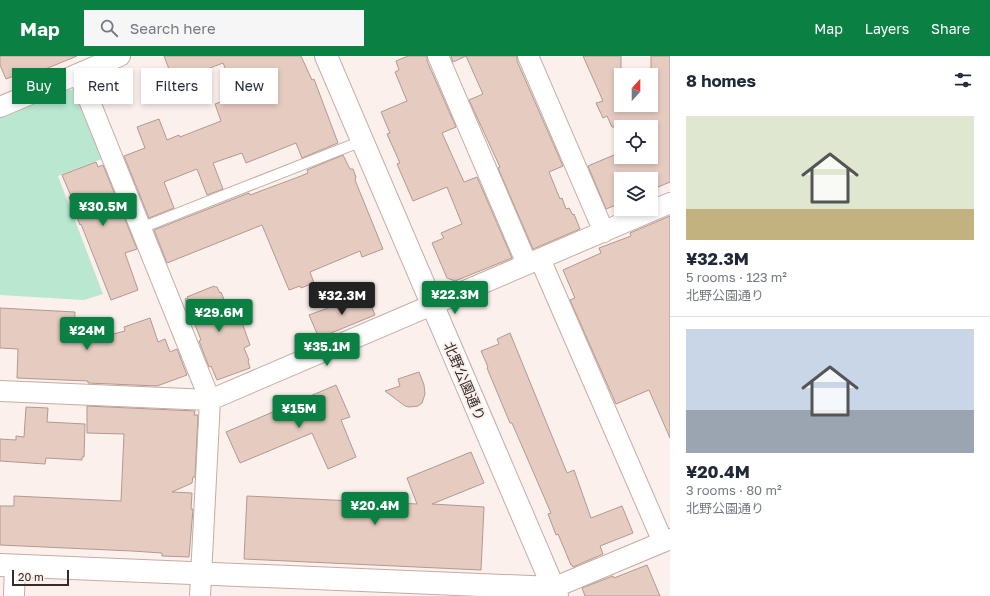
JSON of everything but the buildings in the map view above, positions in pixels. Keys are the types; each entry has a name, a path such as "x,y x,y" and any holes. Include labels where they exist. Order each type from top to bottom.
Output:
{"street":[{"path":"93,68 120,56"},
{"name":"北野公園通り","path":"326,56 555,592"},
{"path":"14,596 7,565 555,592 666,541 533,262 438,56"},
{"path":"528,56 604,232"},
{"path":"0,107 74,76"},
{"path":"91,104 210,400 200,596"},
{"path":"0,391 210,400 670,203"}],"lane":[{"path":"141,228 362,141"}],"green space":[{"path":"66,89 74,91 74,104 80,104 102,159 58,176 103,294 84,300 0,295 0,117 31,104 66,104"}]}
